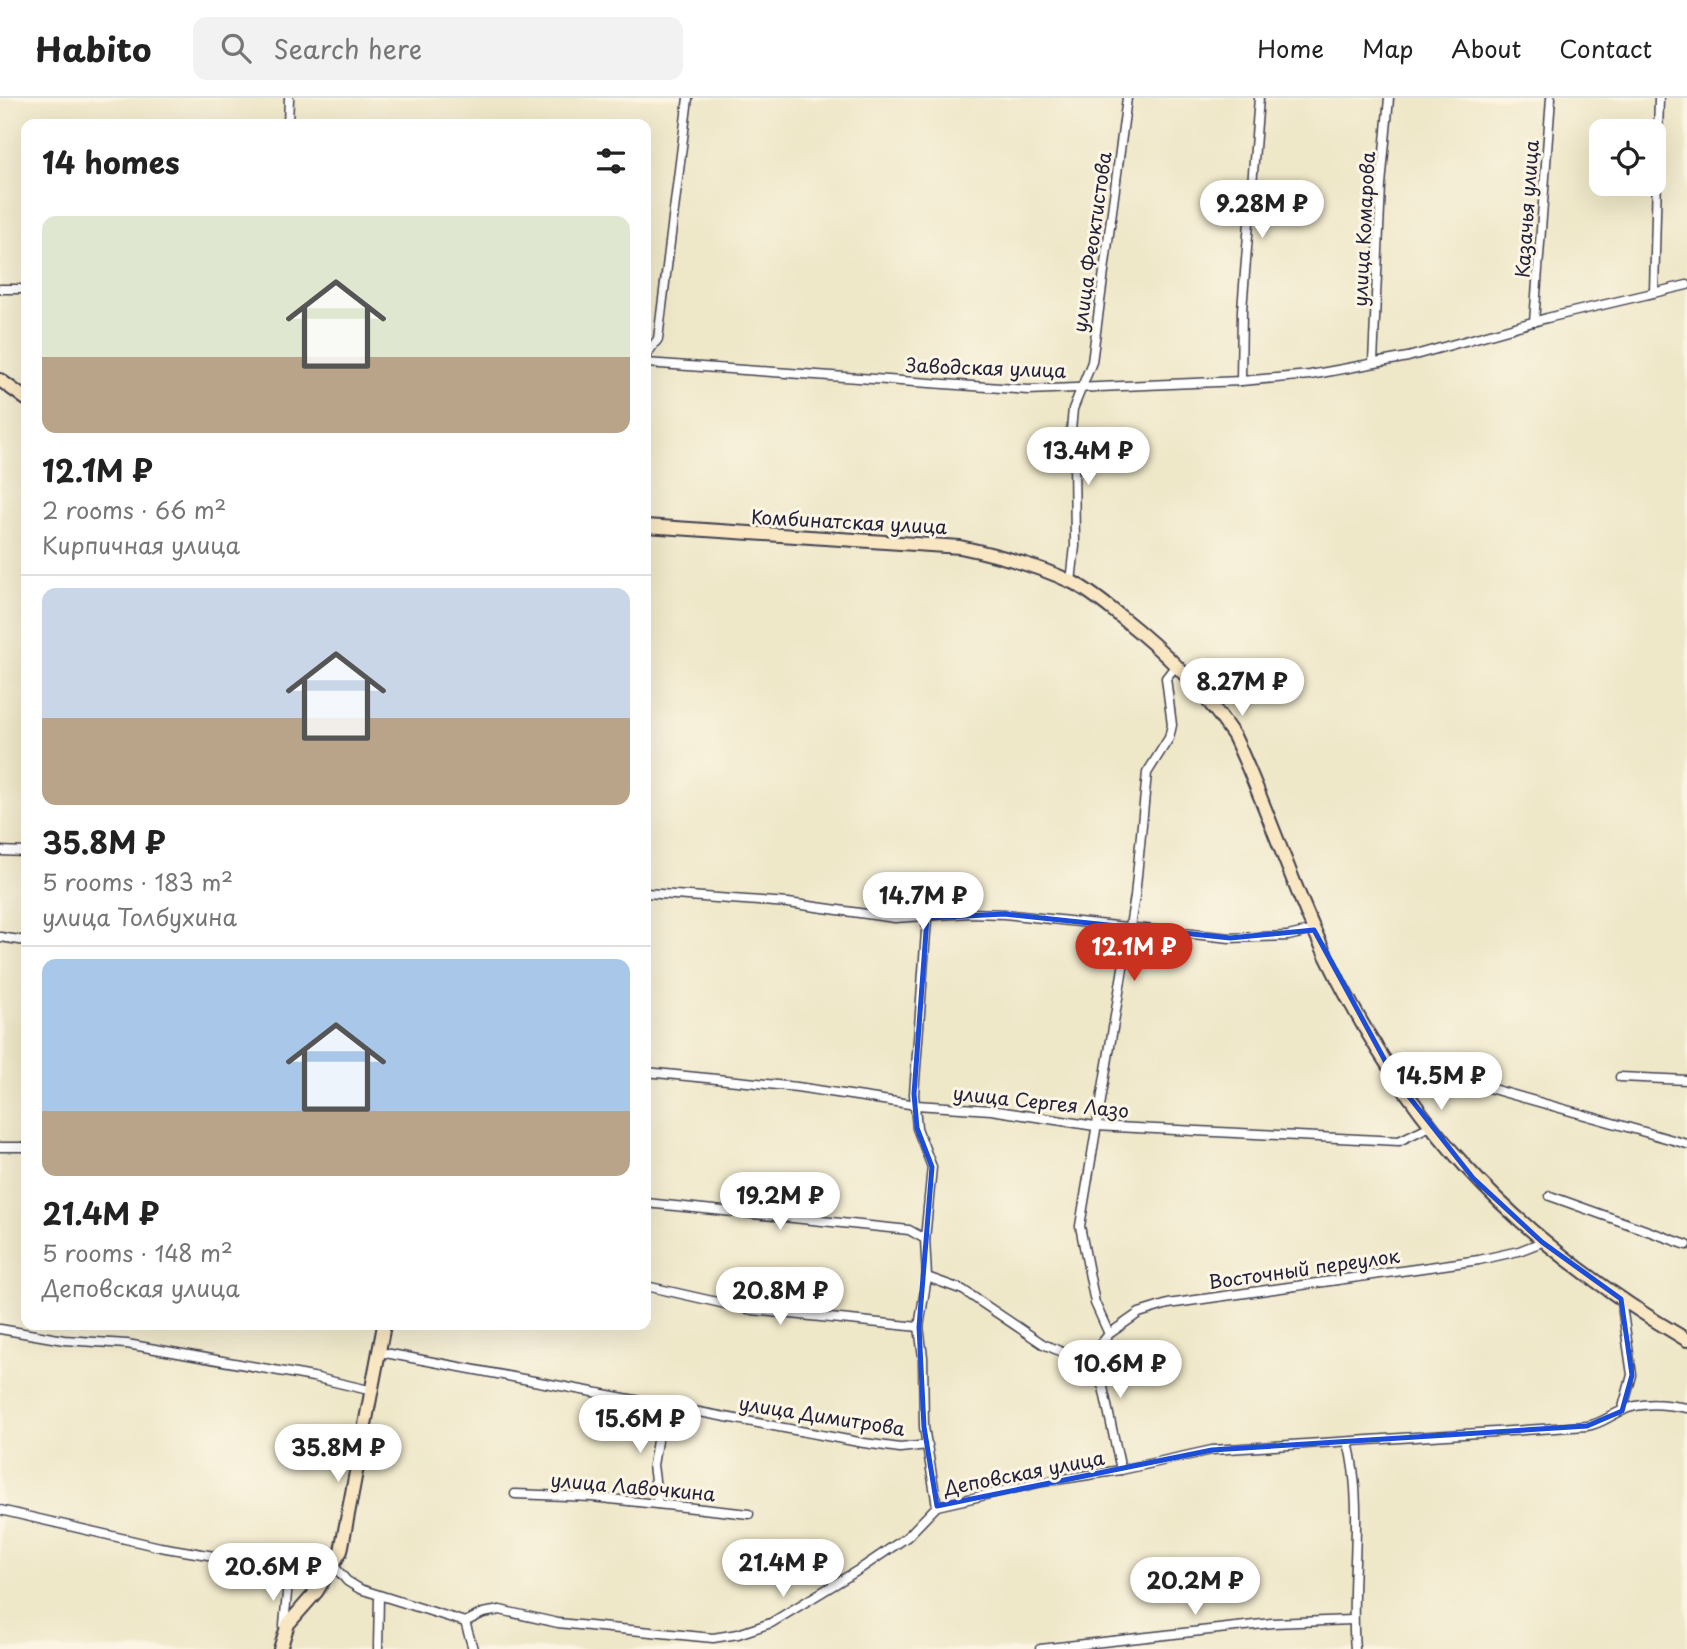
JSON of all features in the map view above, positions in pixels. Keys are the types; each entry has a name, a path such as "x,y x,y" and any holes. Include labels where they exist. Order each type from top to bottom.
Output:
{"main road":[{"path":"0,380 21,395"},
{"name":"Комбинатская улица","path":"651,526 960,547 995,554 1071,582 1092,594 1177,664 1215,707 1234,736 1314,930 1362,1026 1395,1079 1430,1126 1473,1178 1542,1242 1621,1299 1687,1340"},
{"path":"280,1649 283,1635 334,1566 347,1526 383,1330"}],"street":[{"path":"288,119 289,98"},
{"path":"651,348 658,339 688,98"},
{"name":"улица Феоктистова","path":"1071,582 1075,546 1074,455 1071,430 1080,387 1092,362 1127,98"},
{"path":"1241,381 1242,310 1259,98"},
{"name":"улица Комарова","path":"1373,363 1381,185 1389,98"},
{"name":"Казачья улица","path":"1534,322 1551,98"},
{"path":"1654,292 1659,98"},
{"name":"Заводская улица","path":"651,363 1028,390 1241,381 1310,375 1408,358 1534,322 1687,285"},
{"path":"0,289 21,289"},
{"path":"1109,1334 1095,1303 1080,1226 1135,896 1147,773 1169,738 1172,725 1166,678 1177,664"},
{"path":"0,851 21,852"},
{"path":"651,893 788,904 881,917 928,918 1004,914 1230,937 1288,936 1314,930"},
{"path":"928,918 919,1001 916,1105 917,1128 932,1167 925,1239 927,1277 919,1327 923,1357 922,1402 937,1506"},
{"path":"0,937 21,940"},
{"name":"улица Сергея Лазо","path":"651,1072 797,1087 916,1105 991,1110 1095,1126 1399,1141 1430,1126"},
{"path":"1443,1075 1687,1144"},
{"path":"1620,1077 1687,1080"},
{"path":"0,1147 21,1147"},
{"path":"1550,1195 1687,1245"},
{"path":"651,1204 909,1230 925,1239"},
{"name":"Восточный переулок","path":"1086,1362 1109,1334 1139,1313 1168,1304 1479,1260 1519,1251 1542,1242"},
{"path":"927,1277 963,1290 1043,1344 1086,1362 1103,1387 1121,1470"},
{"path":"651,1287 752,1310 919,1327"},
{"path":"1621,1299 1632,1375 1622,1411"},
{"path":"0,1329 64,1340 127,1344 313,1377 373,1391"},
{"name":"улица Димитрова","path":"380,1352 864,1443 900,1448 928,1445"},
{"name":"Деповская улица","path":"465,1622 483,1613 499,1611 558,1623 713,1638 738,1634 771,1623 860,1569 907,1537 937,1506 1043,1482 1121,1470 1212,1450 1600,1425 1622,1411 1642,1404 1687,1408"},
{"path":"659,1504 653,1465 663,1405"},
{"path":"1349,1442 1357,1488 1353,1620 1355,1649"},
{"name":"улица Лавочкина","path":"515,1494 659,1504 749,1514"},
{"path":"0,1510 160,1548 216,1555 289,1572 317,1591"},
{"path":"334,1566 347,1581 379,1596 465,1622 473,1649"},
{"path":"283,1635 289,1572"},
{"path":"378,1649 379,1596"},
{"path":"1040,1649 1272,1623 1353,1620"}],"highlighted area":[{"path":"1004,914 1230,938 1314,930 1395,1079 1473,1178 1542,1242 1621,1299 1632,1375 1622,1411 1587,1426 1212,1450 937,1506 924,1427 919,1327 932,1167 917,1128 914,1094 927,918"}]}
